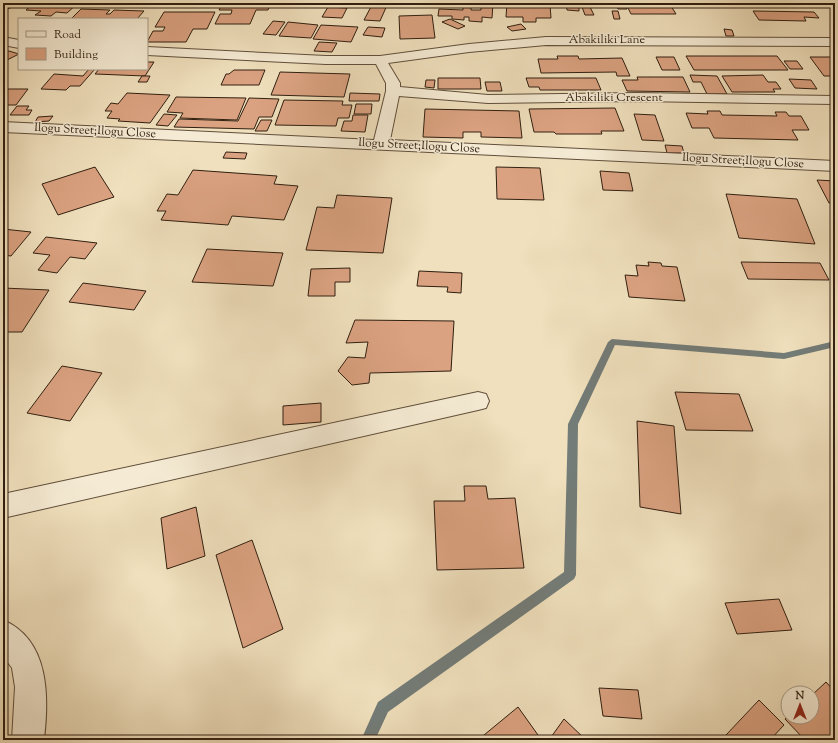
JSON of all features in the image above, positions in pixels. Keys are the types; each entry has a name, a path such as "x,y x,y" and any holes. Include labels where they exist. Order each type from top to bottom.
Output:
{"street":[{"path":"3,41 18,44"},
{"name":"Abakiliki Lane","path":"148,51 310,59 380,60 469,48 546,41 835,42"},
{"path":"380,60 393,83 393,91 381,144"},
{"name":"Abakiliki Crescent","path":"393,91 488,99 636,97 835,100"},
{"name":"Ilogu Street;Ilogu Close","path":"3,127 835,166"},
{"path":"3,506 478,401"},
{"path":"3,635 25,660 31,689 31,723 28,740"}],"building":[{"path":"3,3 13,3 8,4 13,7 3,10"},
{"path":"34,3 78,3 67,13 56,12 51,16 35,15 41,11 26,10"},
{"path":"223,3 271,3 268,10 256,10 250,24 215,24 220,14 231,14 232,10 219,10"},
{"path":"373,3 388,3 380,21 364,20"},
{"path":"481,3 493,3 492,18 482,17 482,22 469,21 469,17 464,17 464,20 452,19 452,16 438,16 439,9 463,10 463,7 471,7 471,10 481,10"},
{"path":"507,3 550,5 551,18 536,18 536,22 523,22 523,17 506,17"},
{"path":"566,3 579,3 579,11 567,10"},
{"path":"631,3 669,3 671,6 632,5"},
{"path":"616,4 625,5 627,9 618,9"},
{"path":"627,6 671,6 676,14 631,14"},
{"path":"328,7 347,8 342,18 322,17"},
{"path":"582,7 590,7 594,15 585,15"},
{"path":"81,9 110,10 106,14 110,14 114,10 144,11 138,18 72,18"},
{"path":"612,11 618,11 620,19 614,19"},
{"path":"753,11 814,12 819,18 804,17 806,21 759,20"},
{"path":"164,12 215,12 207,29 193,29 186,42 148,42 153,31 163,31 165,27 155,27"},
{"path":"432,15 435,38 400,39 399,16"},
{"path":"450,19 465,26 458,29 442,22"},
{"path":"273,21 285,22 276,35 263,34"},
{"path":"288,22 318,25 311,38 279,36"},
{"path":"521,24 526,29 512,31 507,27"},
{"path":"321,25 358,27 351,42 313,39"},
{"path":"368,27 385,28 382,37 363,35"},
{"path":"724,29 732,30 734,36 726,36"},
{"path":"319,42 337,43 332,52 314,51"},
{"path":"9,51 18,54 3,62 3,54"},
{"path":"557,56 578,56 579,59 622,58 630,76 617,76 616,72 541,73 538,59 558,59"},
{"path":"686,56 777,56 788,70 694,70"},
{"path":"656,57 674,57 680,70 662,70"},
{"path":"810,57 835,57 835,76 824,76"},
{"path":"784,61 797,61 803,69 790,69"},
{"path":"148,62 154,62 145,76 95,74 98,70 148,70"},
{"path":"88,70 94,70 80,86 70,86 66,90 41,89 54,74 83,76"},
{"path":"234,70 265,70 259,85 221,85 226,74 229,74"},
{"path":"280,72 350,74 344,97 271,95"},
{"path":"690,75 717,76 727,94 707,94 701,82 693,82"},
{"path":"763,75 768,82 776,82 781,89 773,89 775,92 732,92 722,76"},
{"path":"142,76 150,76 147,82 138,82"},
{"path":"637,77 683,77 690,92 627,91 622,80 638,80"},
{"path":"438,78 480,78 481,89 438,89"},
{"path":"526,78 596,78 601,90 540,90 539,87 529,87"},
{"path":"789,79 811,80 817,89 795,88"},
{"path":"426,80 435,80 434,88 425,87"},
{"path":"485,82 500,82 502,91 487,91"},
{"path":"3,89 28,89 16,105 3,105"},
{"path":"127,93 170,95 150,123 118,121 120,119 107,118 112,111 105,111 111,103 118,104"},
{"path":"350,93 380,94 379,101 349,101"},
{"path":"176,97 246,98 237,120 180,118 183,113 167,112"},
{"path":"249,98 279,99 272,117 259,117 254,129 174,127 179,119 238,121"},
{"path":"284,100 343,101 342,105 352,105 349,118 338,118 336,126 275,125"},
{"path":"356,104 372,104 371,114 354,114"},
{"path":"17,106 29,106 26,110 32,110 29,115 10,115"},
{"path":"615,108 624,131 601,131 602,134 556,134 554,132 534,132 529,109"},
{"path":"425,109 519,111 522,138 481,137 481,132 463,132 463,138 423,137"},
{"path":"707,111 720,111 722,115 777,116 775,112 786,112 789,116 801,116 809,130 792,130 798,140 714,138 709,128 692,128 686,113 708,114"},
{"path":"164,114 177,115 168,126 156,125"},
{"path":"634,114 655,115 664,141 642,140"},
{"path":"353,115 368,115 365,132 341,131 344,121 352,121"},
{"path":"53,116 49,121 35,122 38,117"},
{"path":"261,120 272,120 267,131 255,131"},
{"path":"665,145 682,146 684,153 667,153"},
{"path":"226,152 247,153 245,159 223,158"},
{"path":"95,167 114,197 58,215 42,184"},
{"path":"496,167 540,168 544,200 497,199"},
{"path":"193,170 277,176 274,184 298,186 284,220 232,216 228,225 161,220 166,211 157,211 167,194 178,195"},
{"path":"600,171 629,173 633,191 603,190"},
{"path":"817,180 835,181 835,203 829,203"},
{"path":"726,194 797,199 815,244 739,238"},
{"path":"337,195 392,198 383,253 306,250 317,207 334,208"},
{"path":"3,229 31,232 11,256 3,255"},
{"path":"46,237 97,243 85,259 70,257 57,273 38,270 50,255 33,253"},
{"path":"207,249 283,253 273,286 192,282"},
{"path":"648,262 661,263 662,266 677,267 685,301 629,297 625,275 638,276 636,265 649,266"},
{"path":"741,262 820,263 829,280 748,279"},
{"path":"350,268 350,282 335,282 335,296 308,296 311,269"},
{"path":"419,271 462,273 461,293 447,292 448,287 417,286"},
{"path":"83,283 146,291 134,310 69,302"},
{"path":"3,288 49,290 22,332 3,332"},
{"path":"355,320 454,321 451,371 370,373 369,383 352,385 338,371 348,357 365,358 368,342 346,343"},
{"path":"62,366 102,373 70,421 27,413"},
{"path":"675,392 739,394 753,431 686,430"},
{"path":"321,403 321,422 283,425 283,406"},
{"path":"637,421 674,426 681,514 640,507"},
{"path":"464,486 486,486 488,499 515,498 524,568 437,570 434,501 465,501"},
{"path":"196,507 205,556 167,569 161,518"},
{"path":"252,540 283,629 243,648 216,555"},
{"path":"779,599 792,630 737,634 725,603"},
{"path":"826,682 835,692 835,740 801,740 803,738 791,725 820,725 820,688"},
{"path":"599,688 638,690 642,719 603,716"},
{"path":"759,700 780,721 780,725 784,725 770,740 731,740 726,735"},
{"path":"518,707 538,735 533,740 478,740"},
{"path":"564,719 586,740 549,740"}],"waterway":[{"path":"368,740 383,707 570,575 573,424 612,342 784,356 835,344"}]}
